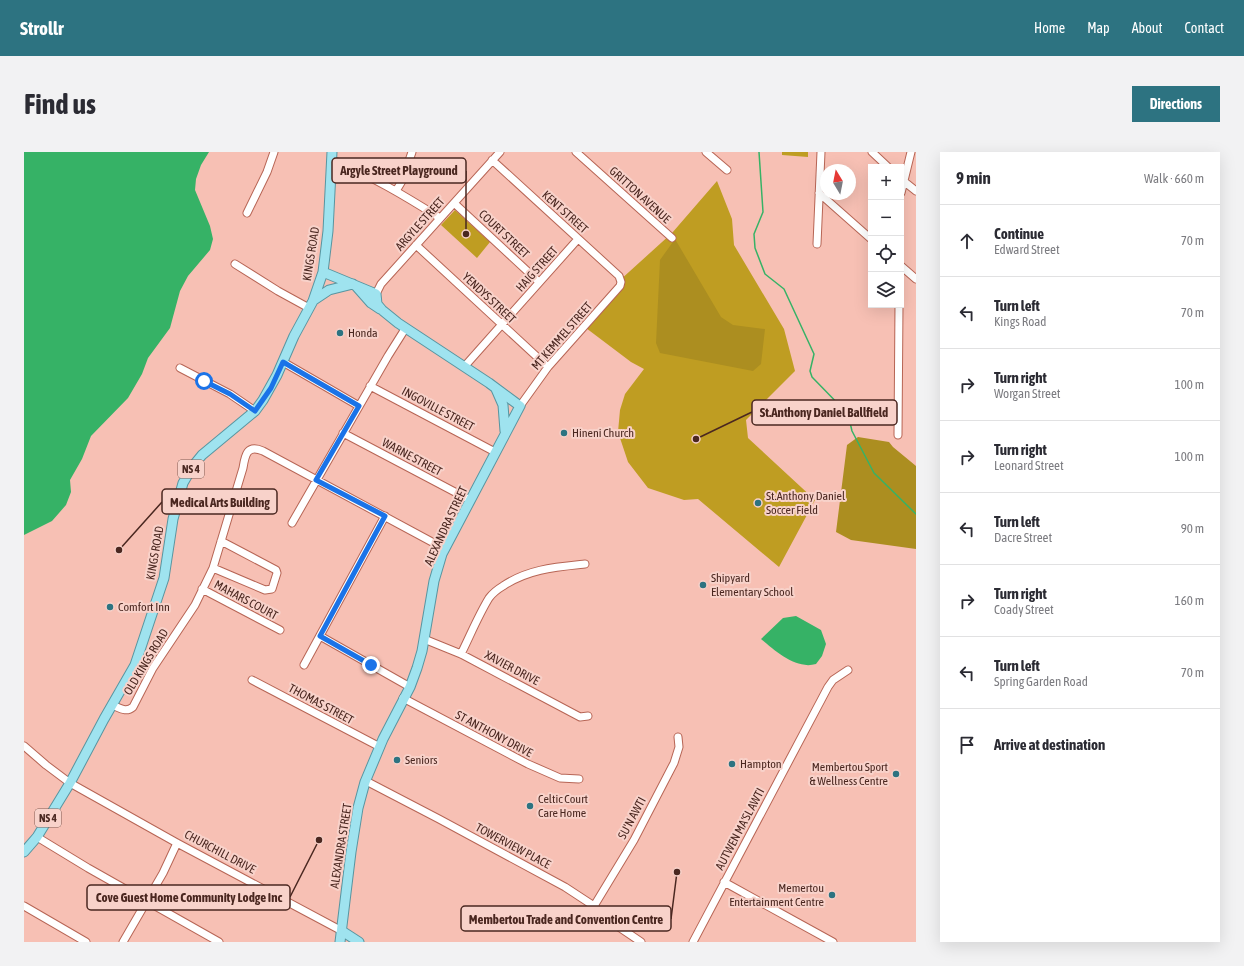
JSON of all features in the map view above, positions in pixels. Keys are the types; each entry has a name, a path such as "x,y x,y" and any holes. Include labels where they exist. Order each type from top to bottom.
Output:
{"main road":[{"name":"KINGS ROAD","path":"24,852 37,836 70,783 135,665 164,578 173,519 183,483 193,466 202,455 255,411 271,388 294,336 311,304 323,272 328,231 332,156"},
{"path":"323,272 376,294 377,304 382,310"},
{"path":"311,304 329,290 354,285"},
{"path":"354,285 371,303 405,328 520,406"},
{"path":"495,388 502,405 506,432"},
{"name":"ALEXANDRA STREET","path":"340,942 357,813 366,781 380,747 403,698 410,687 419,663 434,582 445,548 520,406"},
{"name":"CHURCHILL DRIVE","path":"342,932 359,942"}],"street":[{"path":"246,213 274,152"},
{"path":"396,191 402,181 412,152"},
{"name":"ARGYLE STREET","path":"376,294 381,284 500,152"},
{"name":"GRITTON AVENUE","path":"576,152 672,238"},
{"path":"706,152 727,170"},
{"path":"817,244 821,152"},
{"path":"872,152 885,164"},
{"path":"904,174 911,152"},
{"path":"332,156 355,170 396,191 440,218"},
{"name":"KENT STREET","path":"492,160 618,276 621,282"},
{"path":"904,182 916,191"},
{"path":"819,193 868,236"},
{"name":"COURT STREET","path":"454,203 540,282"},
{"name":"HAIG STREET","path":"464,367 578,239"},
{"name":"YENDYS STREET","path":"416,245 548,366"},
{"path":"235,264 278,291 311,304"},
{"path":"904,269 916,279"},
{"name":"MT KEMMEL STREET","path":"520,406 548,366 620,286 621,282"},
{"path":"898,435 899,308"},
{"path":"292,524 370,386 405,328"},
{"path":"283,362 359,406"},
{"path":"180,368 230,394 255,411"},
{"name":"INGOVILLE STREET","path":"370,386 495,452"},
{"name":"WARNE STREET","path":"344,433 470,500"},
{"name":"OLD KINGS ROAD","path":"112,705 126,710 133,706 147,678 186,619 213,568 243,468 244,456 250,450 258,449 445,548"},
{"path":"304,665 385,516"},
{"path":"213,568 265,590 272,589 278,573 276,570 220,541"},
{"path":"461,654 490,597 498,589 530,572 545,568 585,564"},
{"name":"MAHARS COURT","path":"202,589 280,630"},
{"path":"320,636 410,687"},
{"name":"XAVIER DRIVE","path":"424,639 461,654 580,717 588,716"},
{"name":"AUTWEN MA'SL AWTI","path":"693,942 828,687 833,680 848,670"},
{"name":"THOMAS STREET","path":"252,680 380,747"},
{"name":"ST ANTHONY DRIVE","path":"403,698 528,764 560,778 579,778"},
{"name":"SU'N AWTI","path":"594,906 634,840 674,762 679,747 678,736"},
{"name":"CHURCHILL DRIVE","path":"24,746 46,766 70,783 342,932"},
{"name":"TOWERVIEW PLACE","path":"366,781 565,887 594,906 613,923 641,942"},
{"path":"37,836 146,902 219,942"},
{"path":"123,942 163,873 178,843"},
{"path":"724,882 833,942"},
{"path":"24,906 86,942"}],"shaded area":[{"path":"24,152 209,152 201,165 196,179 195,190 210,226 213,239 210,250 188,276 180,291 170,328 148,358 142,374 128,398 91,436 82,459 70,480 71,492 66,505 52,521 24,535"},
{"path":"782,152 808,152 808,157 782,155"},
{"path":"717,181 732,219 734,245 784,329 795,371 746,420 748,438 815,500 779,567 698,499 684,500 648,488 628,462 618,432 620,410 625,394 644,369 631,362 582,325 619,281 672,233"},
{"path":"455,210 490,242 477,258 441,225"},
{"path":"675,239 721,317 733,325 765,329 761,364 753,371 660,353 656,343 660,260"},
{"path":"858,437 889,442 916,466 916,549 851,540 836,532 847,445"},
{"path":"796,616 821,630 826,644 822,656 816,664 808,665 794,662 779,654 761,639 783,618"}],"waterway":[{"path":"759,152 763,212 754,234 755,248 765,274 784,289 814,354 810,371 812,377 848,414 852,431 874,473 916,514"}],"place":[{"name":"Argyle Street Playground","path":"466,234"},
{"name":"Honda","path":"340,333"},
{"name":"Hineni Church","path":"564,433"},
{"name":"St.Anthony Daniel Ballfield","path":"696,439"},
{"name":"St.Anthony Daniel Soccer Field","path":"758,503"},
{"name":"Medical Arts Building","path":"119,550"},
{"name":"Shipyard Elementary School","path":"703,585"},
{"name":"Comfort Inn","path":"110,607"},
{"name":"Seniors","path":"397,760"},
{"name":"Hampton","path":"732,764"},
{"name":"Membertou Sport & Wellness Centre","path":"896,774"},
{"name":"Celtic Court Care Home","path":"530,806"},
{"name":"Cove Guest Home Community Lodge Inc","path":"319,840"},
{"name":"Membertou Trade and Convention Centre","path":"677,872"},
{"name":"Memertou Entertainment Centre","path":"832,895"}],"route":[{"path":"204,381 230,394 255,411 271,388 283,362 359,406 316,480 385,516 320,636 371,665"}]}
